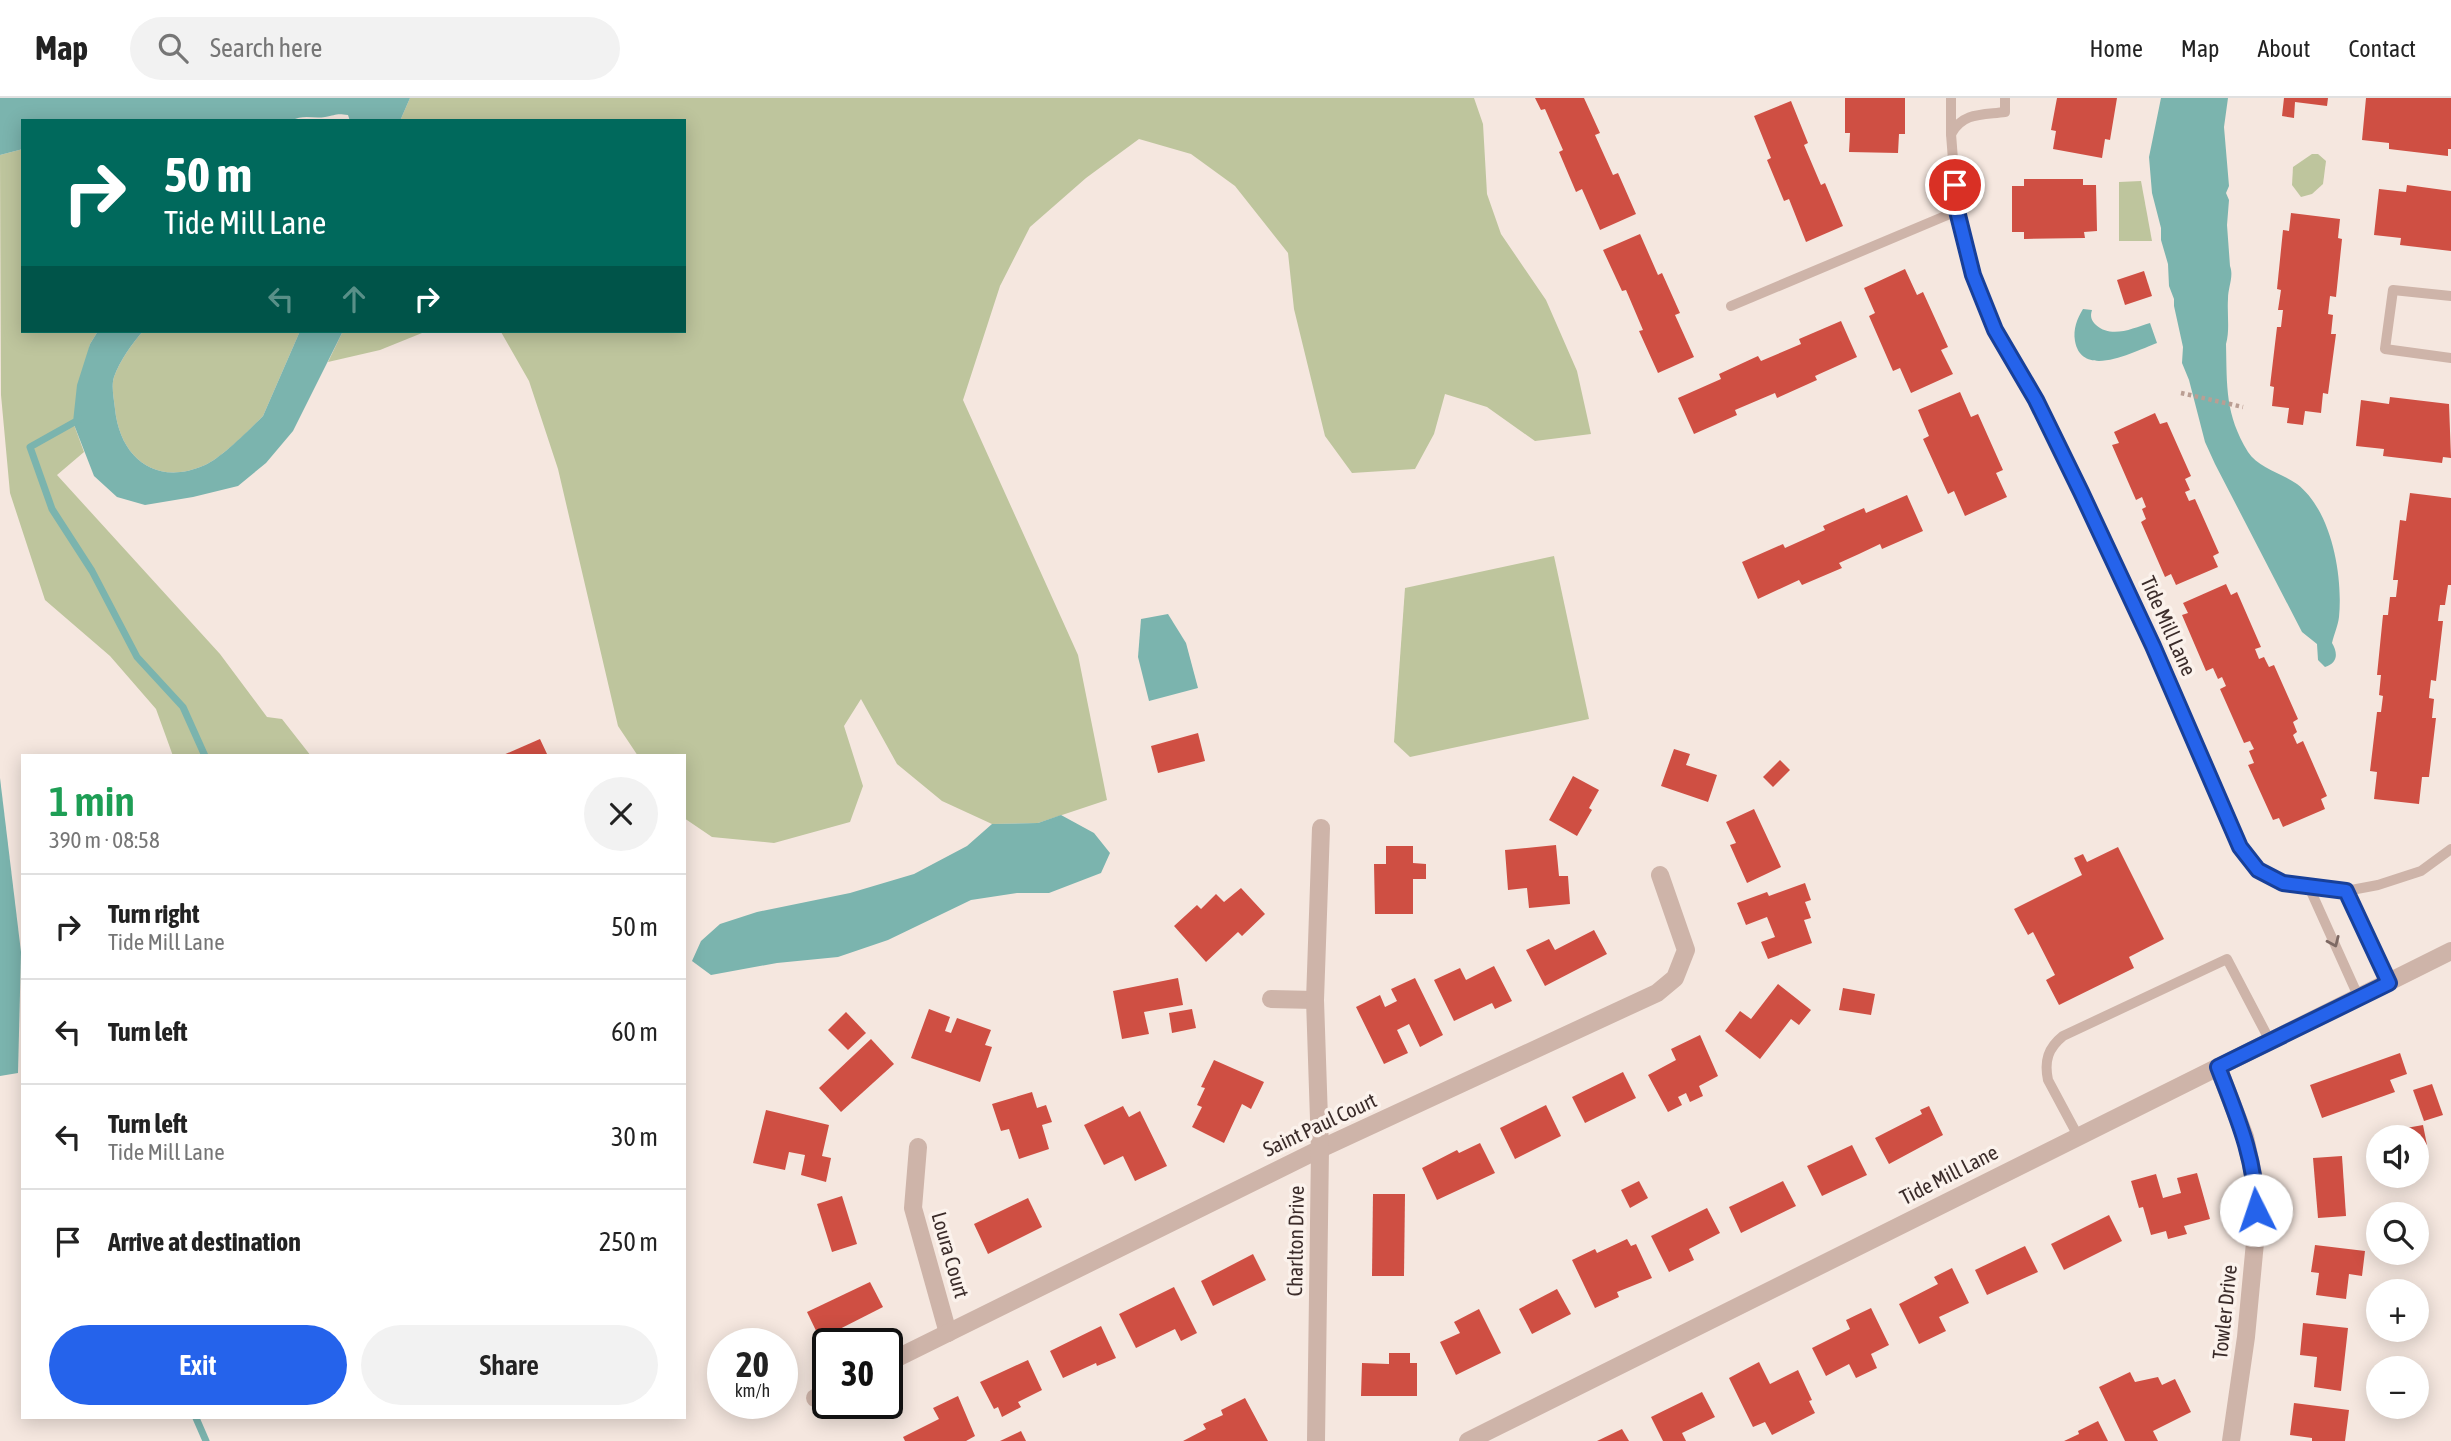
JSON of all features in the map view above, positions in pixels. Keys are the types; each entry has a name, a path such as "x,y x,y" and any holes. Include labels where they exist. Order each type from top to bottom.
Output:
{"street":[{"name":"Charlton Drive","path":"1316,1441 1320,1149 1315,1000 1321,828"},
{"name":"Saint Paul Court","path":"903,1355 1320,1149 1657,993 1675,978 1686,950 1660,875"},
{"name":"Tide Mill Lane","path":"1468,1441 2451,951"},
{"path":"1271,999 1315,1000"},
{"name":"Towler Drive","path":"2218,1067 2245,1137 2256,1188 2256,1232 2246,1337 2231,1441"},
{"name":"Loura Court","path":"918,1147 913,1208 948,1333"}],"lane":[{"name":"Tide Mill Lane","path":"1951,98 1957,211 1973,275 1995,330 2036,400 2153,646 2240,847 2258,870 2283,883 2346,891 2378,885 2421,871 2451,849"},
{"path":"1951,134 1957,123 1966,117 2005,112 2006,98"},
{"path":"1731,306 1957,211"},
{"path":"2451,296 2393,290 2385,349 2451,358"},
{"path":"2308,887 2359,998"},
{"path":"2346,891 2389,983"},
{"path":"2078,1136 2046,1072 2049,1050 2063,1036 2227,959 2270,1041"}],"path":[{"path":"2181,393 2243,407"}],"green space":[{"path":"410,98 1474,98 1483,124 1487,194 1501,234 1546,300 1577,371 1591,434 1535,441 1487,407 1445,394 1434,434 1415,469 1352,473 1325,436 1294,309 1288,253 1235,186 1191,154 1139,139 1086,178 1030,227 1000,286 963,400 1078,655 1107,800 1038,823 992,824 942,801 897,764 861,699 844,726 863,786 850,822 774,843 712,837 686,819 686,754 637,754 618,726 558,469 529,381 502,333 686,333 686,119 401,119"},
{"path":"21,150 21,333 97,333 90,344 73,422 84,452 57,475 220,654 267,717 282,719 309,754 172,754 156,709 110,656 45,600 10,493 1,395 0,155"},
{"path":"2312,154 2318,154 2326,161 2323,184 2312,194 2301,197 2292,185 2293,167"},
{"path":"2141,181 2152,241 2119,241 2119,182"},
{"path":"141,333 299,333 263,416 219,456 205,465 187,471 156,470 143,464 124,442 118,426 113,384 127,352"},
{"path":"342,333 422,333 380,350 328,362"},
{"path":"1554,556 1589,719 1410,757 1394,742 1405,588"}],"water":[{"path":"0,98 410,98 401,119 349,119 348,115 341,114 297,119 21,119 21,150 0,155"},
{"path":"2161,98 2228,98 2224,127 2229,186 2226,193 2229,200 2227,225 2231,274 2226,344 2231,412 2240,438 2252,458 2297,484 2319,510 2327,527 2337,564 2340,601 2332,643 2336,657 2325,667 2318,660 2317,644 2302,632 2215,464 2205,442 2182,363 2183,347 2152,193 2149,157"},
{"path":"2083,309 2092,310 2091,318 2094,323 2109,331 2123,331 2150,323 2157,343 2110,360 2088,359 2080,353 2075,341 2076,324"},
{"path":"97,333 141,333 127,352 114,377 113,393 118,426 124,442 144,464 156,470 171,472 187,471 212,461 263,416 299,333 342,333 293,431 266,463 238,486 145,505 117,497 94,476 73,422 77,385 90,344"},
{"path":"1168,614 1186,643 1198,688 1149,701 1138,657 1141,619"},
{"path":"0,778 21,952 18,1073 0,1076"},
{"path":"1061,815 1094,833 1110,853 1101,873 1049,893 1017,893 971,900 888,940 838,957 777,963 711,975 692,961 701,941 720,924 757,912 850,893 914,874 967,846 992,824 1038,823"}],"building":[{"path":"1535,98 1584,98 1600,133 1595,135 1613,175 1618,173 1636,214 1600,230 1582,189 1576,192 1559,152 1563,150 1545,109 1541,110"},
{"path":"1845,98 1905,98 1905,134 1899,134 1898,153 1849,152 1850,133 1845,133"},
{"path":"2057,98 2117,98 2110,140 2105,139 2102,158 2053,149 2056,131 2051,130"},
{"path":"2284,98 2328,98 2327,106 2295,102 2294,118 2282,116"},
{"path":"2366,98 2451,98 2451,149 2448,149 2448,156 2389,149 2389,143 2362,140"},
{"path":"1791,101 1808,143 1804,145 1821,185 1825,183 1843,226 1806,242 1789,199 1784,201 1767,160 1771,158 1754,116"},
{"path":"2024,179 2083,179 2083,185 2096,185 2097,231 2084,232 2085,238 2024,239 2024,232 2012,232 2012,186 2024,186"},
{"path":"2407,185 2451,191 2451,251 2400,245 2401,238 2374,235 2379,189 2406,192"},
{"path":"2291,213 2340,219 2338,238 2342,239 2336,297 2330,296 2328,314 2333,315 2331,334 2336,334 2328,394 2323,393 2321,413 2305,411 2303,425 2287,423 2289,408 2272,406 2274,387 2270,386 2277,327 2281,327 2283,310 2278,310 2281,290 2277,289 2283,230 2289,231"},
{"path":"1640,234 1658,275 1662,273 1680,313 1675,315 1694,357 1658,373 1639,331 1643,330 1626,290 1622,291 1603,250"},
{"path":"1905,269 1917,295 1923,292 1948,347 1941,350 1953,374 1911,393 1900,368 1893,371 1869,316 1875,313 1864,288"},
{"path":"2144,271 2152,296 2125,305 2117,280"},
{"path":"1841,321 1857,357 1815,376 1817,380 1777,398 1775,393 1735,410 1737,415 1694,434 1678,398 1721,379 1719,374 1758,356 1761,361 1801,344 1799,339"},
{"path":"1960,392 1971,417 1978,414 2003,470 1996,473 2007,497 1965,516 1954,491 1948,494 1923,439 1929,436 1918,410"},
{"path":"2390,397 2449,404 2451,458 2443,457 2442,463 2383,456 2384,449 2356,446 2361,400 2389,404"},
{"path":"2155,413 2160,424 2167,422 2191,476 2185,479 2190,490 2185,492 2189,501 2195,499 2219,553 2213,556 2218,567 2176,585 2171,574 2165,577 2141,522 2146,519 2142,509 2146,507 2142,497 2136,500 2112,445 2119,443 2114,432"},
{"path":"2410,493 2451,498 2451,585 2448,585 2445,605 2440,605 2438,621 2443,621 2436,681 2431,680 2429,698 2434,699 2432,718 2436,718 2429,777 2422,777 2419,804 2374,799 2377,772 2370,771 2377,712 2381,712 2383,696 2379,695 2381,675 2377,675 2383,615 2388,615 2390,597 2396,597 2398,580 2393,580 2400,520 2406,521"},
{"path":"1907,495 1923,531 1882,549 1880,544 1839,563 1842,568 1802,585 1799,580 1758,599 1742,562 1783,544 1785,548 1825,530 1823,526 1864,508 1866,513"},
{"path":"2226,584 2231,595 2237,592 2261,647 2255,649 2259,659 2264,657 2269,667 2274,665 2298,719 2293,722 2297,732 2293,735 2297,744 2303,741 2327,796 2321,799 2325,809 2283,827 2279,818 2273,820 2248,765 2254,763 2249,751 2254,749 2250,741 2244,743 2220,689 2226,686 2222,677 2218,679 2213,668 2206,671 2182,615 2188,613 2183,603"},
{"path":"1198,733 1205,761 1158,773 1151,746"},
{"path":"540,739 547,754 506,754"},
{"path":"1674,749 1690,754 1686,765 1717,775 1708,802 1661,786"},
{"path":"1780,760 1790,770 1773,787 1763,777"},
{"path":"1573,776 1599,790 1589,808 1592,810 1577,836 1549,820"},
{"path":"1754,809 1781,867 1747,883 1730,845 1736,843 1726,822"},
{"path":"1556,845 1559,876 1568,876 1570,904 1529,908 1527,888 1508,890 1505,850"},
{"path":"1386,846 1413,846 1413,863 1426,864 1426,879 1413,879 1413,914 1375,914 1374,864 1386,864"},
{"path":"2118,847 2164,939 2129,957 2134,968 2059,1005 2046,980 2055,975 2033,932 2028,935 2014,909 2082,875 2074,858 2083,854 2087,862"},
{"path":"1805,883 1811,900 1805,902 1811,918 1804,920 1812,943 1768,959 1761,942 1775,937 1767,917 1746,925 1737,903 1767,892 1769,896"},
{"path":"1241,888 1265,914 1242,936 1238,932 1206,962 1174,926 1197,905 1201,909 1216,894 1224,902"},
{"path":"1594,930 1607,954 1545,986 1526,950 1549,939 1555,950"},
{"path":"1494,966 1512,1001 1495,1009 1492,1003 1454,1021 1434,980 1460,968 1466,980"},
{"path":"1178,978 1183,1005 1144,1012 1149,1034 1122,1039 1113,991"},
{"path":"1415,978 1443,1035 1420,1047 1409,1024 1397,1030 1408,1053 1384,1064 1356,1007 1380,995 1385,1007 1397,1001 1391,989"},
{"path":"1778,984 1811,1010 1799,1025 1791,1019 1760,1059 1725,1031 1740,1011 1751,1019"},
{"path":"1843,988 1875,994 1871,1015 1839,1010"},
{"path":"929,1009 950,1017 945,1031 951,1033 957,1018 991,1030 985,1045 992,1047 980,1082 911,1058"},
{"path":"1192,1009 1196,1028 1172,1033 1169,1013"},
{"path":"846,1012 866,1033 848,1050 828,1030"},
{"path":"1700,1035 1718,1076 1699,1086 1703,1096 1690,1102 1686,1093 1678,1097 1682,1105 1668,1112 1648,1075 1676,1060 1671,1049"},
{"path":"871,1039 894,1064 841,1112 819,1088"},
{"path":"2400,1053 2407,1074 2390,1080 2395,1092 2322,1118 2310,1085"},
{"path":"1214,1060 1264,1082 1251,1109 1242,1104 1224,1143 1192,1127 1202,1107 1197,1105 1205,1088 1201,1087"},
{"path":"1623,1072 1636,1098 1585,1123 1572,1097"},
{"path":"2432,1084 2443,1115 2424,1121 2413,1090"},
{"path":"1032,1092 1037,1108 1046,1105 1052,1122 1042,1125 1049,1149 1019,1159 1009,1129 1001,1131 992,1104"},
{"path":"1546,1105 1561,1136 1515,1159 1500,1128"},
{"path":"1123,1106 1129,1117 1140,1111 1167,1166 1135,1181 1123,1156 1104,1165 1084,1125"},
{"path":"1929,1106 1943,1135 1889,1164 1875,1138 1922,1114 1920,1110"},
{"path":"766,1110 829,1125 822,1156 831,1158 826,1182 801,1175 805,1155 789,1152 785,1170 753,1163"},
{"path":"1480,1143 1495,1173 1437,1200 1422,1168 1457,1150 1459,1153"},
{"path":"1852,1145 1867,1175 1822,1196 1807,1166"},
{"path":"2342,1156 2346,1216 2318,1218 2313,1158"},
{"path":"2197,1173 2210,1219 2184,1226 2187,1234 2168,1239 2166,1231 2151,1235 2143,1207 2139,1208 2131,1181 2156,1174 2163,1198 2181,1193 2177,1178"},
{"path":"1639,1181 1648,1198 1630,1208 1621,1190"},
{"path":"1783,1181 1796,1206 1741,1233 1729,1207"},
{"path":"1373,1194 1405,1194 1404,1276 1372,1276"},
{"path":"842,1196 857,1244 832,1252 817,1204"},
{"path":"1028,1198 1042,1227 988,1254 974,1224"},
{"path":"1707,1208 1720,1233 1689,1249 1694,1260 1669,1272 1651,1236"},
{"path":"2109,1215 2122,1241 2064,1270 2051,1244"},
{"path":"1627,1239 1631,1246 1636,1244 1652,1278 1617,1292 1619,1297 1595,1308 1572,1260 1595,1249 1597,1253"},
{"path":"2315,1245 2365,1251 2362,1276 2349,1274 2346,1299 2316,1295 2319,1273 2311,1272"},
{"path":"2025,1246 2038,1272 1987,1295 1975,1270"},
{"path":"1253,1254 1266,1280 1213,1306 1201,1281"},
{"path":"1952,1268 1969,1303 1939,1317 1946,1331 1919,1344 1899,1304 1938,1284 1934,1277"},
{"path":"870,1282 883,1307 842,1328 815,1328 807,1312"},
{"path":"1174,1287 1197,1333 1181,1341 1175,1329 1136,1348 1119,1314"},
{"path":"1557,1289 1571,1314 1532,1334 1519,1309"},
{"path":"1871,1308 1889,1345 1871,1354 1877,1368 1856,1378 1849,1364 1826,1376 1812,1348 1850,1329 1846,1320"},
{"path":"1479,1309 1501,1353 1456,1375 1440,1342 1460,1333 1454,1322"},
{"path":"2303,1323 2348,1328 2341,1391 2314,1387 2317,1357 2300,1355"},
{"path":"1101,1326 1116,1358 1097,1366 1096,1363 1063,1378 1050,1351"},
{"path":"1389,1353 1410,1353 1410,1363 1417,1363 1417,1396 1361,1396 1362,1363 1389,1364"},
{"path":"1028,1360 1042,1390 1018,1402 1021,1407 1002,1417 998,1407 994,1409 980,1382"},
{"path":"1759,1362 1770,1384 1798,1370 1815,1413 1772,1435 1765,1422 1753,1427 1729,1378"},
{"path":"2130,1372 2135,1382 2158,1377 2162,1385 2175,1379 2191,1412 2153,1431 2158,1441 2125,1441 2099,1387"},
{"path":"1702,1392 1715,1417 1682,1433 1686,1441 1663,1441 1651,1417"},
{"path":"958,1396 975,1436 966,1441 905,1441 903,1437 939,1419 933,1408"},
{"path":"1245,1398 1268,1441 1183,1441 1206,1429 1203,1424 1223,1415 1221,1410"},
{"path":"2294,1403 2349,1410 2345,1441 2312,1441 2312,1438 2290,1435"},
{"path":"2098,1421 2108,1441 2064,1441 2079,1434 2078,1431"},
{"path":"1622,1429 1629,1441 1597,1441"},
{"path":"1021,1431 1026,1441 1000,1441"}],"waterway":[{"path":"80,419 30,447 52,509 92,571 137,657 183,707 204,754"},
{"path":"196,1419 206,1441"}],"route":[{"path":"1955,185 1957,211 1973,275 1995,330 2036,400 2081,492 2153,646 2240,847 2258,870 2283,883 2346,891 2389,983 2218,1067 2245,1137 2256,1188 2256,1210"}]}
